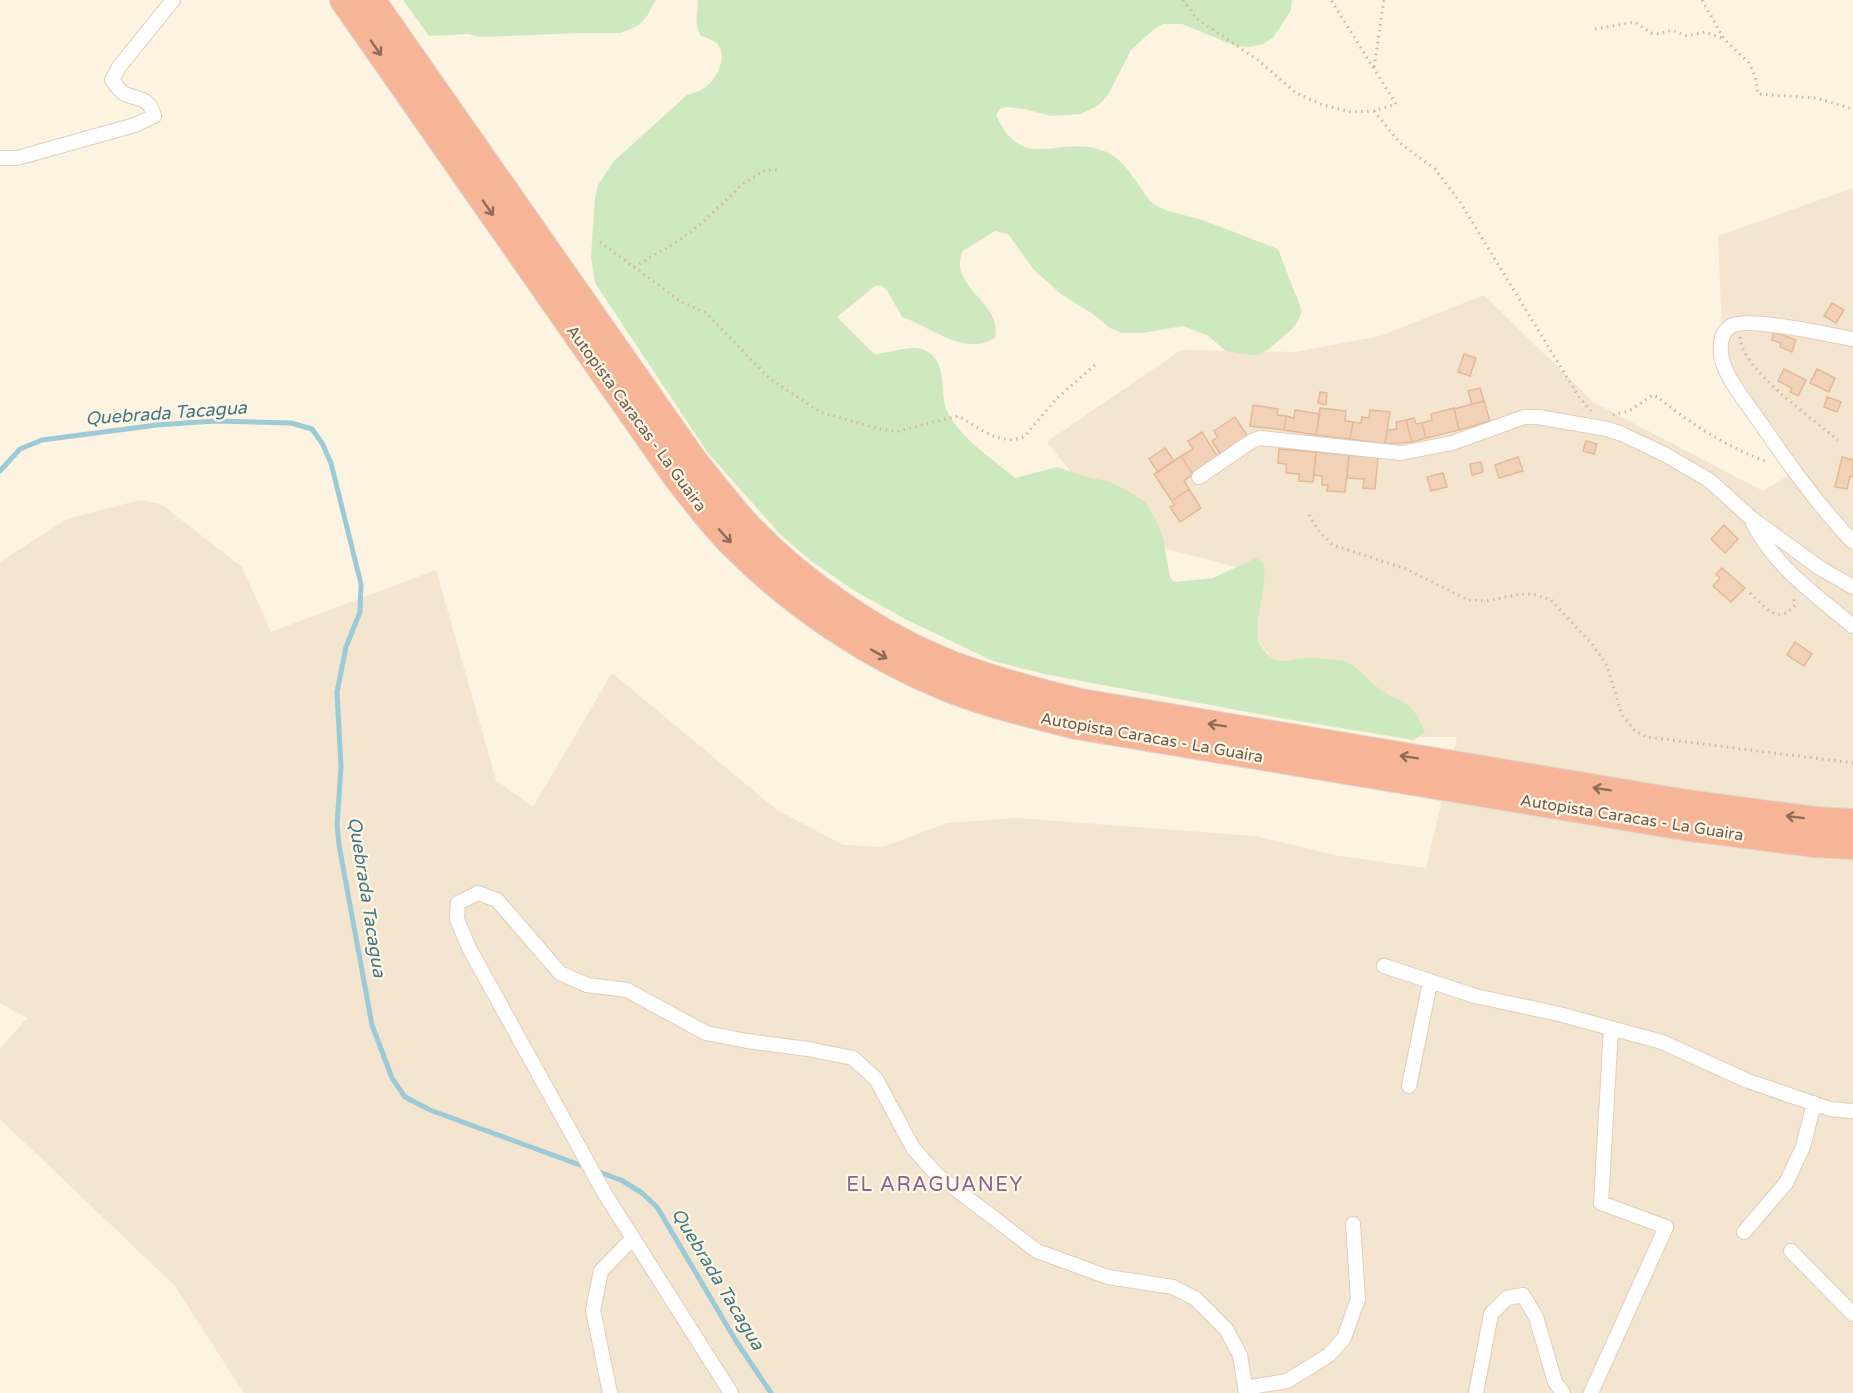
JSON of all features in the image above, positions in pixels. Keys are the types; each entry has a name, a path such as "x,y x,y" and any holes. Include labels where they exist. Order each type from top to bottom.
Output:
{"highway":[{"name":"Autopista Caracas - La Guaira","path":"343,0 702,511 768,578 836,628 877,654 945,687 1037,717 1076,726 1683,827 1814,844 1853,846"},
{"name":"Autopista Caracas - La Guaira","path":"372,0 693,459 721,495 749,527 784,559 841,602 889,633 954,664 1044,693 1081,702 1687,803 1816,820 1853,822"}],"street":[{"path":"0,158 17,158 135,125 153,116 152,107 141,98 123,93 112,80 119,67 173,0"},
{"path":"1853,339 1779,326 1741,323 1731,326 1725,332 1720,344 1722,357 1737,390 1793,469 1837,526 1853,542"},
{"path":"1199,477 1260,438 1401,453 1452,443 1524,417 1604,426 1709,480 1751,518 1820,568 1853,587"},
{"path":"1751,518 1767,546 1779,560 1853,626"},
{"path":"732,1393 605,1194 469,948 457,919 458,903 478,893 497,900 560,972 587,985 627,990 706,1033 853,1058 876,1079 913,1148 936,1174 1037,1251 1108,1277 1173,1287 1196,1299 1226,1329 1240,1355 1246,1390 1287,1381 1329,1355 1344,1338 1358,1299 1353,1224"},
{"path":"1384,966 1475,996 1559,1014 1662,1042 1748,1081 1830,1109 1853,1111"},
{"path":"1409,1086 1430,983"},
{"path":"1591,1393 1666,1227 1602,1203 1611,1028"},
{"path":"1744,1232 1786,1183 1803,1147 1814,1104"},
{"path":"610,1393 592,1310 601,1271 633,1238"},
{"path":"1791,1251 1853,1314"},
{"path":"1476,1393 1491,1314 1507,1298 1524,1295 1536,1317 1555,1382 1563,1393"}],"path":[{"path":"1183,0 1196,18 1258,60 1296,93 1323,105 1351,112 1374,111 1396,104 1331,0"},
{"path":"1373,69 1384,0"},
{"path":"1702,0 1724,39 1749,63 1755,76 1758,94 1816,98 1853,110"},
{"path":"1595,29 1635,22 1652,33 1658,34 1672,30 1681,36 1687,36 1705,32 1724,39"},
{"path":"1374,111 1400,143 1435,169 1460,202 1579,397 1604,426 1614,414 1629,411 1645,398 1653,395 1704,430 1740,451 1793,469"},
{"path":"634,267 678,241 702,223 744,183 765,170 778,170"},
{"path":"600,242 680,301 706,313 769,378 789,393 820,412 879,429 898,431 958,416 1006,441 1018,439 1024,437 1056,399 1096,364"},
{"path":"1741,323 1740,342 1754,367 1774,387 1838,440"},
{"path":"1309,515 1318,530 1333,545 1406,569 1468,600 1487,601 1518,594 1537,595 1551,600 1593,645 1606,666 1622,715 1635,731 1647,737 1853,763"},
{"path":"1750,593 1770,612 1779,615 1788,613 1795,605 1793,594"}],"shaded area":[{"path":"1853,188 1853,1393 244,1393 174,1285 0,1119 0,1049 27,1018 0,1003 0,562 67,519 140,500 161,504 242,567 271,632 436,570 496,780 533,807 612,673 777,810 843,845 883,847 947,823 1017,818 1255,836 1339,856 1426,868 1457,737 1397,737 1336,710 1276,665 1256,637 1250,593 1236,567 1156,546 1101,509 1047,442 1181,350 1296,352 1380,336 1484,295 1593,402 1763,491 1796,471 1728,369 1722,331 1718,236"}],"green space":[{"path":"403,0 656,0 639,25 621,33 480,37 468,34 429,36"},
{"path":"698,0 1292,0 1291,10 1273,38 1263,44 1249,47 1236,46 1182,24 1163,24 1131,50 1108,95 1099,105 1081,114 1050,116 1025,109 1006,107 1000,109 996,115 1006,133 1017,143 1029,148 1082,146 1106,152 1119,160 1155,205 1212,223 1278,249 1302,311 1297,323 1269,349 1258,355 1226,351 1207,335 1183,326 1143,333 1122,333 1110,328 1093,314 1061,294 1034,270 1008,234 995,231 963,251 960,263 962,274 968,285 991,315 996,326 995,338 984,343 972,344 936,333 902,317 887,290 881,285 875,286 837,317 874,354 911,348 926,351 932,355 940,368 945,406 954,423 969,440 1015,478 1057,467 1086,477 1107,481 1145,502 1163,537 1170,577 1174,582 1213,578 1256,558 1263,563 1264,572 1257,628 1258,637 1260,644 1271,658 1281,661 1312,658 1349,663 1379,689 1411,708 1425,732 1414,740 1280,718 1044,674 993,661 907,620 855,591 811,561 781,535 708,453 595,283 591,256 598,185 614,161 687,95 707,86 720,66 722,55 718,45 701,36 699,31"}],"building":[{"path":"1832,303 1844,310 1836,323 1824,316"},
{"path":"1774,332 1796,340 1792,352 1780,347 1781,343 1772,340"},
{"path":"1464,354 1476,358 1470,376 1458,372"},
{"path":"1784,369 1806,380 1798,396 1790,392 1792,388 1778,381"},
{"path":"1817,369 1835,378 1829,392 1810,383"},
{"path":"1480,388 1484,401 1472,404 1468,391"},
{"path":"1320,392 1327,393 1326,405 1318,403"},
{"path":"1827,397 1841,402 1837,412 1824,407"},
{"path":"1484,401 1490,421 1459,430 1454,409"},
{"path":"1253,405 1278,409 1277,415 1286,416 1284,430 1250,426"},
{"path":"1320,408 1346,411 1345,421 1353,422 1350,439 1316,435"},
{"path":"1454,408 1459,430 1426,438 1422,423 1432,420 1431,414"},
{"path":"1295,410 1320,414 1316,435 1284,430 1286,416 1294,418"},
{"path":"1370,410 1390,412 1385,444 1350,439 1353,422 1361,423 1362,417 1369,418"},
{"path":"1235,417 1248,437 1220,454 1212,441 1218,437 1214,431"},
{"path":"1414,418 1416,424 1422,423 1426,438 1412,442 1406,420"},
{"path":"1406,420 1412,442 1385,444 1387,430 1397,429 1396,422"},
{"path":"1202,432 1217,456 1192,473 1181,456 1193,449 1188,441"},
{"path":"1586,441 1597,444 1594,454 1583,451"},
{"path":"1165,448 1174,461 1158,472 1149,459"},
{"path":"1279,449 1316,452 1313,482 1299,481 1299,474 1286,473 1286,464 1278,463"},
{"path":"1316,452 1349,455 1345,492 1327,491 1328,485 1322,485 1322,476 1314,475"},
{"path":"1349,455 1378,457 1375,489 1363,488 1364,479 1347,478"},
{"path":"1181,456 1193,474 1184,481 1189,489 1172,501 1154,474"},
{"path":"1518,457 1523,471 1499,478 1495,465"},
{"path":"1842,457 1853,460 1853,477 1850,476 1847,489 1835,487"},
{"path":"1481,462 1483,472 1472,475 1470,464"},
{"path":"1443,473 1447,487 1431,491 1427,477"},
{"path":"1189,489 1201,508 1180,522 1170,507 1174,505 1172,501"},
{"path":"1724,525 1738,539 1725,553 1711,539"},
{"path":"1722,568 1745,588 1731,602 1713,586 1720,578 1716,574"},
{"path":"1795,642 1812,654 1804,666 1787,655"}],"waterway":[{"name":"Quebrada Tacagua","path":"0,471 20,449 42,440 157,425 215,421 291,423 312,429 322,443 331,463 361,584 360,612 346,647 337,692 341,767 337,825 372,1025 392,1078 405,1097 430,1110 621,1180 642,1193 657,1207 736,1341 771,1393"}],"district":[{"name":"EL ARAGUANEY","path":"935,1184"}]}
